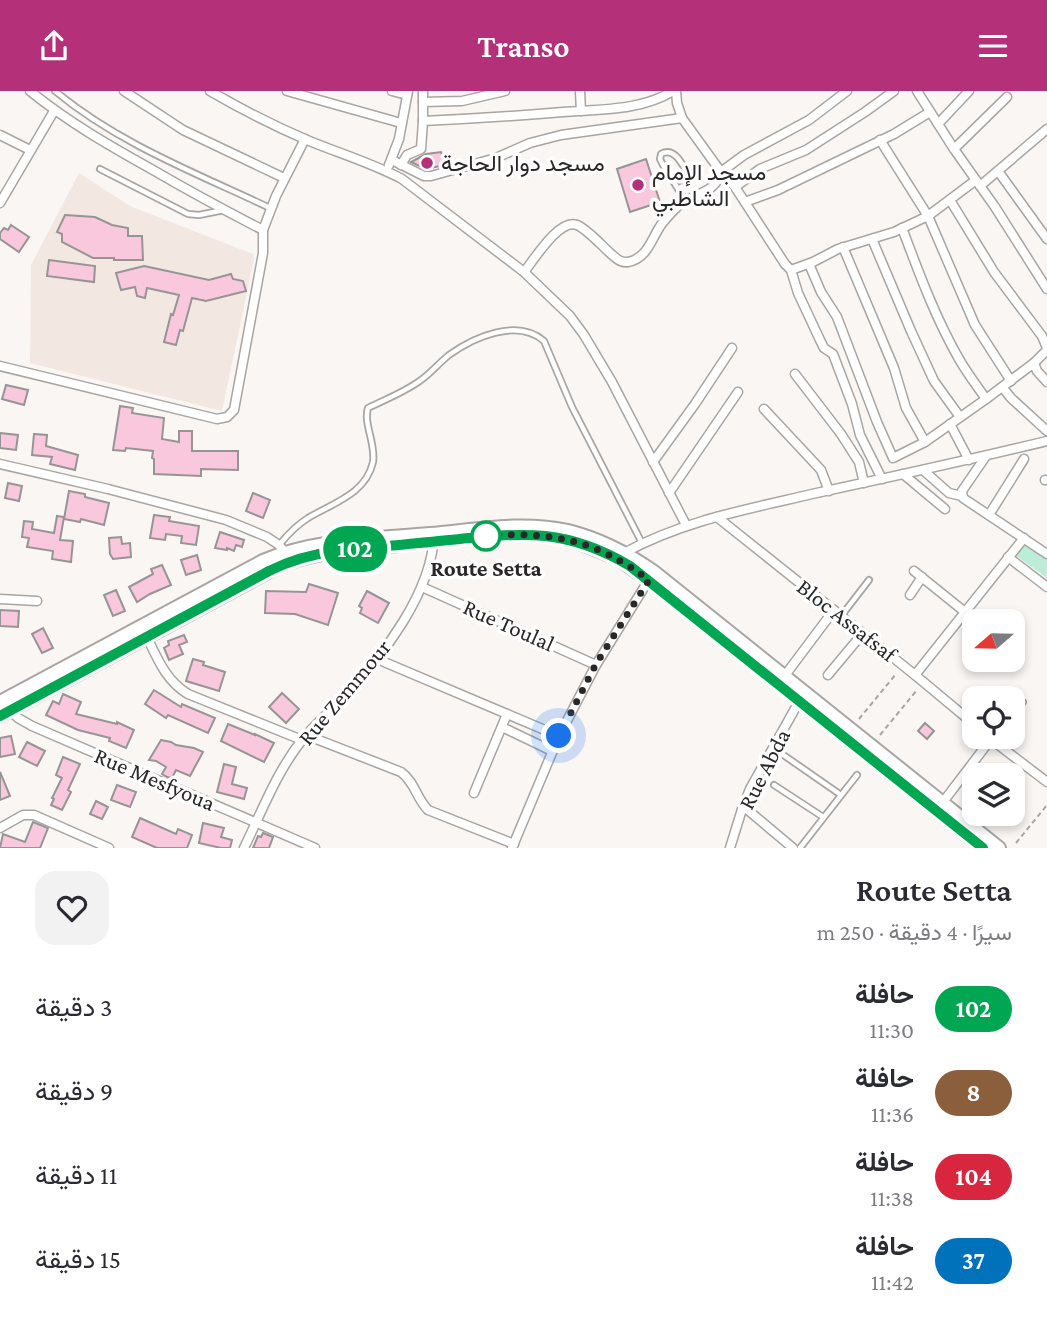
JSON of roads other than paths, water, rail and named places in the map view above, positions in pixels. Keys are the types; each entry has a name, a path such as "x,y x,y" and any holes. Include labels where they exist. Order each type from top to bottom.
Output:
{"main road":[{"path":"3,707 144,631 263,561 285,553 319,544 434,537 509,527 568,531 624,553 939,807 983,848"},
{"path":"606,548 630,566 651,576"},
{"path":"939,807 999,848"}],"street":[{"path":"30,91 54,111 96,138 263,230"},
{"path":"124,91 183,130 284,179"},
{"path":"210,91 305,139 402,179 524,272 570,316 584,335 612,382 686,525"},
{"path":"287,91 401,123"},
{"path":"387,171 399,139 407,93 392,91"},
{"path":"401,165 407,155 421,149 423,91"},
{"path":"423,102 462,101 505,91"},
{"path":"580,91 580,111"},
{"path":"524,272 556,231 570,224 579,226 619,260 630,261 646,251 660,227 677,207 711,188 721,172 744,155 809,120 847,91"},
{"path":"735,187 760,169 806,150 894,91"},
{"path":"937,124 969,91"},
{"path":"423,121 601,110 642,103 669,92 680,115 735,187 791,270 798,293 820,341 824,348 833,354 852,404 860,435 882,479"},
{"path":"921,93 937,124 1047,289"},
{"path":"954,149 1007,97"},
{"path":"0,203 54,111"},
{"path":"745,202 778,190 930,112"},
{"path":"392,160 424,176 431,176 496,157 543,139 680,115"},
{"path":"791,270 843,247 872,239 928,216 998,171 1047,129"},
{"path":"0,135 30,150"},
{"path":"0,366 216,419 227,417 234,410 246,350 263,253 263,230 270,208 305,139"},
{"path":"880,140 928,216 975,325 1011,381"},
{"path":"998,171 1047,239"},
{"path":"809,264 821,292 837,317 893,459 925,442 1003,388 1047,349 1042,336 994,272 950,200"},
{"path":"902,228 940,325 960,362 986,400"},
{"path":"872,239 934,381 960,417"},
{"path":"843,247 894,369 906,408 925,442"},
{"path":"653,462 732,348"},
{"path":"1034,363 1047,382"},
{"path":"795,374 859,462 864,483"},
{"path":"1003,388 1047,431"},
{"path":"669,493 738,392"},
{"path":"764,409 821,470 829,491"},
{"path":"950,425 969,460"},
{"path":"624,553 686,525 1047,441"},
{"path":"962,496 962,491 986,456"},
{"path":"989,515 1024,459"},
{"path":"0,464 226,520 267,537 285,553"},
{"path":"923,470 949,492 962,496 1047,554"},
{"path":"904,474 945,509"},
{"name":"Bloc Assafsaf","path":"717,517 962,714"},
{"name":"Rue Zemmour","path":"244,848 283,766 304,737 377,659 400,625 422,587 429,567 434,537"},
{"path":"968,609 1024,538"},
{"path":"1008,558 1047,587"},
{"path":"914,571 962,614"},
{"path":"144,631 167,675 178,688 188,694 401,772 410,780 421,803 428,810 513,846 559,736 596,664 651,576"},
{"path":"909,595 922,577"},
{"name":"Rue Toulal","path":"422,587 596,664"},
{"path":"0,599 37,601"},
{"path":"781,680 838,613"},
{"path":"915,675 962,616"},
{"path":"828,675 863,633"},
{"path":"377,659 559,736"},
{"name":"Rue Abda","path":"730,848 743,806 760,770 802,696"},
{"name":"Rue Mesfyoua","path":"3,707 51,735 315,848"},
{"path":"474,793 508,714"},
{"path":"502,727 552,751"},
{"path":"939,807 983,749"},
{"path":"1005,749 1047,782"},
{"path":"743,806 793,848"},
{"path":"0,828 23,815 34,815 109,848"}],"lane":[{"path":"55,91 103,127 136,145 270,208"},
{"path":"678,189 688,183 691,177 675,155 666,151 661,153 661,162 685,201"},
{"path":"100,169 188,214 199,215 225,210"},
{"path":"285,553 290,532 305,520 354,493 368,475 373,461 373,444 366,413 368,408 419,381 461,348 489,334 513,330 537,335 544,341 572,407 642,543"},
{"path":"838,613 869,580"},
{"path":"782,754 841,795"},
{"path":"800,848 857,775"},
{"path":"775,785 823,817"}],"place":[{"name":"مسجد دوار الحاجة","path":"427,163"},
{"name":"مسجد الإمام الشاطبي","path":"638,185"},
{"name":"Route Setta","path":"486,536"}]}
